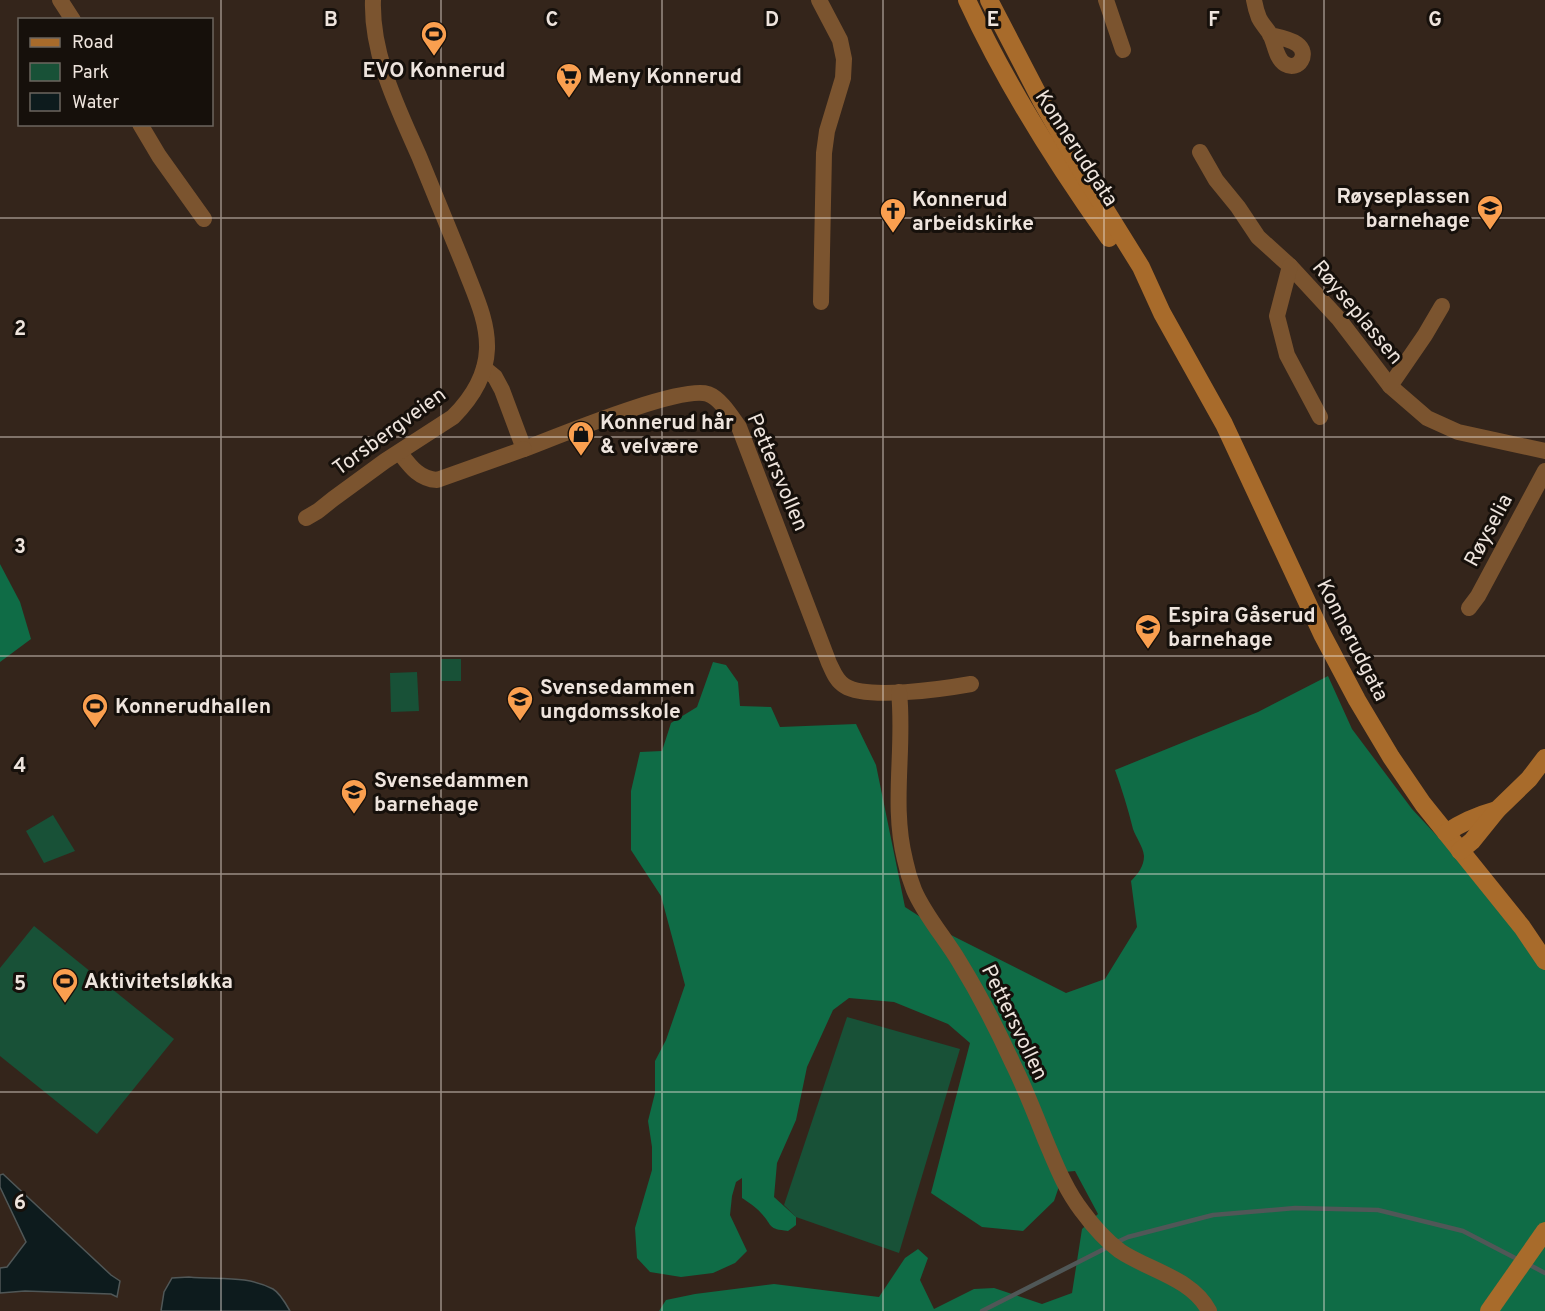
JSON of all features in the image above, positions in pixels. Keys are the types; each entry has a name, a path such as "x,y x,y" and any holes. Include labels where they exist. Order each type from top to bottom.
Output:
{"main road":[{"name":"Konnerudgata","path":"967,0 1035,129 1162,313"},
{"name":"Konnerudgata","path":"989,0 1059,132 1141,267 1162,313 1224,424 1322,634 1357,700 1410,786 1522,927 1545,961"},
{"path":"1460,851 1529,779 1545,758"},
{"path":"1446,833 1478,815 1497,810"},
{"path":"1489,1311 1541,1237"}],"street":[{"path":"60,0 72,18"},
{"path":"373,0 376,37 383,69 480,308 487,349 484,368 495,377 502,390 524,450"},
{"path":"819,0 840,40 844,59 843,78 827,131 824,153 821,302"},
{"path":"1106,0 1123,50"},
{"path":"1254,0 1259,18 1270,35"},
{"path":"141,126 159,156 204,219"},
{"name":"Røyseplassen","path":"1200,152 1216,180 1258,237 1290,266 1338,318 1390,386 1427,418 1458,432 1545,451"},
{"name":"Røyseplassen","path":"1290,266 1277,316 1287,355 1320,417"},
{"name":"Røyseplassen","path":"1390,386 1442,306"},
{"name":"Torsbergveien","path":"306,518 440,426 462,408 475,389 484,368"},
{"name":"Pettersvollen","path":"400,453 417,473 429,480 438,480 645,405 688,393 710,395 722,405 739,427 836,677 844,686 863,693 952,688 971,684"},
{"name":"Røyselia","path":"1469,608 1478,596 1545,471"},
{"name":"Pettersvollen","path":"899,692 901,712 899,826 904,858 915,891 960,963 1013,1063 1070,1195 1101,1234 1112,1244 1131,1257 1187,1287 1199,1296 1209,1311"}],"green space":[{"path":"0,564 20,602 31,639 0,662"},
{"path":"441,659 461,659 461,681 441,681"},
{"path":"713,662 726,665 738,682 740,706 771,707 780,727 856,724 876,765 905,907 939,929 1066,993 1105,979 1137,927 1131,881 1140,870 1144,856 1115,770 1258,712 1328,676 1352,729 1412,809 1545,952 1545,1311 659,1311 666,1300 774,1284 879,1297 905,1258 918,1249 928,1258 920,1280 934,1309 974,1289 994,1288 1042,1304 1072,1293 1082,1229 1098,1214 1075,1171 1064,1172 1054,1201 1023,1231 982,1227 931,1193 970,1043 948,1024 894,1002 849,998 833,1010 807,1067 796,1120 777,1163 774,1197 796,1217 796,1225 788,1231 771,1226 759,1211 742,1198 742,1178 736,1182 730,1215 747,1251 735,1263 713,1273 681,1277 650,1272 637,1258 635,1228 652,1170 652,1147 648,1121 655,1093 655,1061 666,1040 685,985 661,896 631,850 631,791 640,752 662,751 671,723 697,707"},
{"path":"417,672 419,711 391,712 390,673"},
{"path":"53,815 75,851 44,863 26,831"},
{"name":"Aktivitetsløkka","path":"34,926 174,1039 97,1134 0,1056 0,968"},
{"path":"847,1017 960,1049 899,1253 796,1217 784,1205"}],"water":[{"path":"3,1174 120,1281 117,1297 111,1294 25,1291 0,1293 0,1268 7,1267 26,1242 0,1187 0,1175"},
{"path":"172,1278 242,1280 263,1285 278,1293 290,1311 161,1311 164,1292"}],"waterway":[{"path":"1115,1243 1128,1237 1213,1215 1295,1208 1378,1210 1463,1231 1519,1260"},
{"path":"982,1311 1108,1247"},
{"path":"1526,1263 1545,1273"}],"place":[{"name":"EVO Konnerud","path":"434,57"},
{"name":"Meny Konnerud","path":"569,99"},
{"name":"Røyseplassen barnehage","path":"1490,231"},
{"name":"Konnerud arbeidskirke","path":"893,234"},
{"name":"Konnerud hår & velvære","path":"581,457"},
{"name":"Espira Gåserud barnehage","path":"1148,650"},
{"name":"Svensedammen ungdomsskole","path":"520,722"},
{"name":"Konnerudhallen","path":"95,729"},
{"name":"Svensedammen barnehage","path":"354,815"},
{"name":"Aktivitetsløkka","path":"65,1004"}]}
